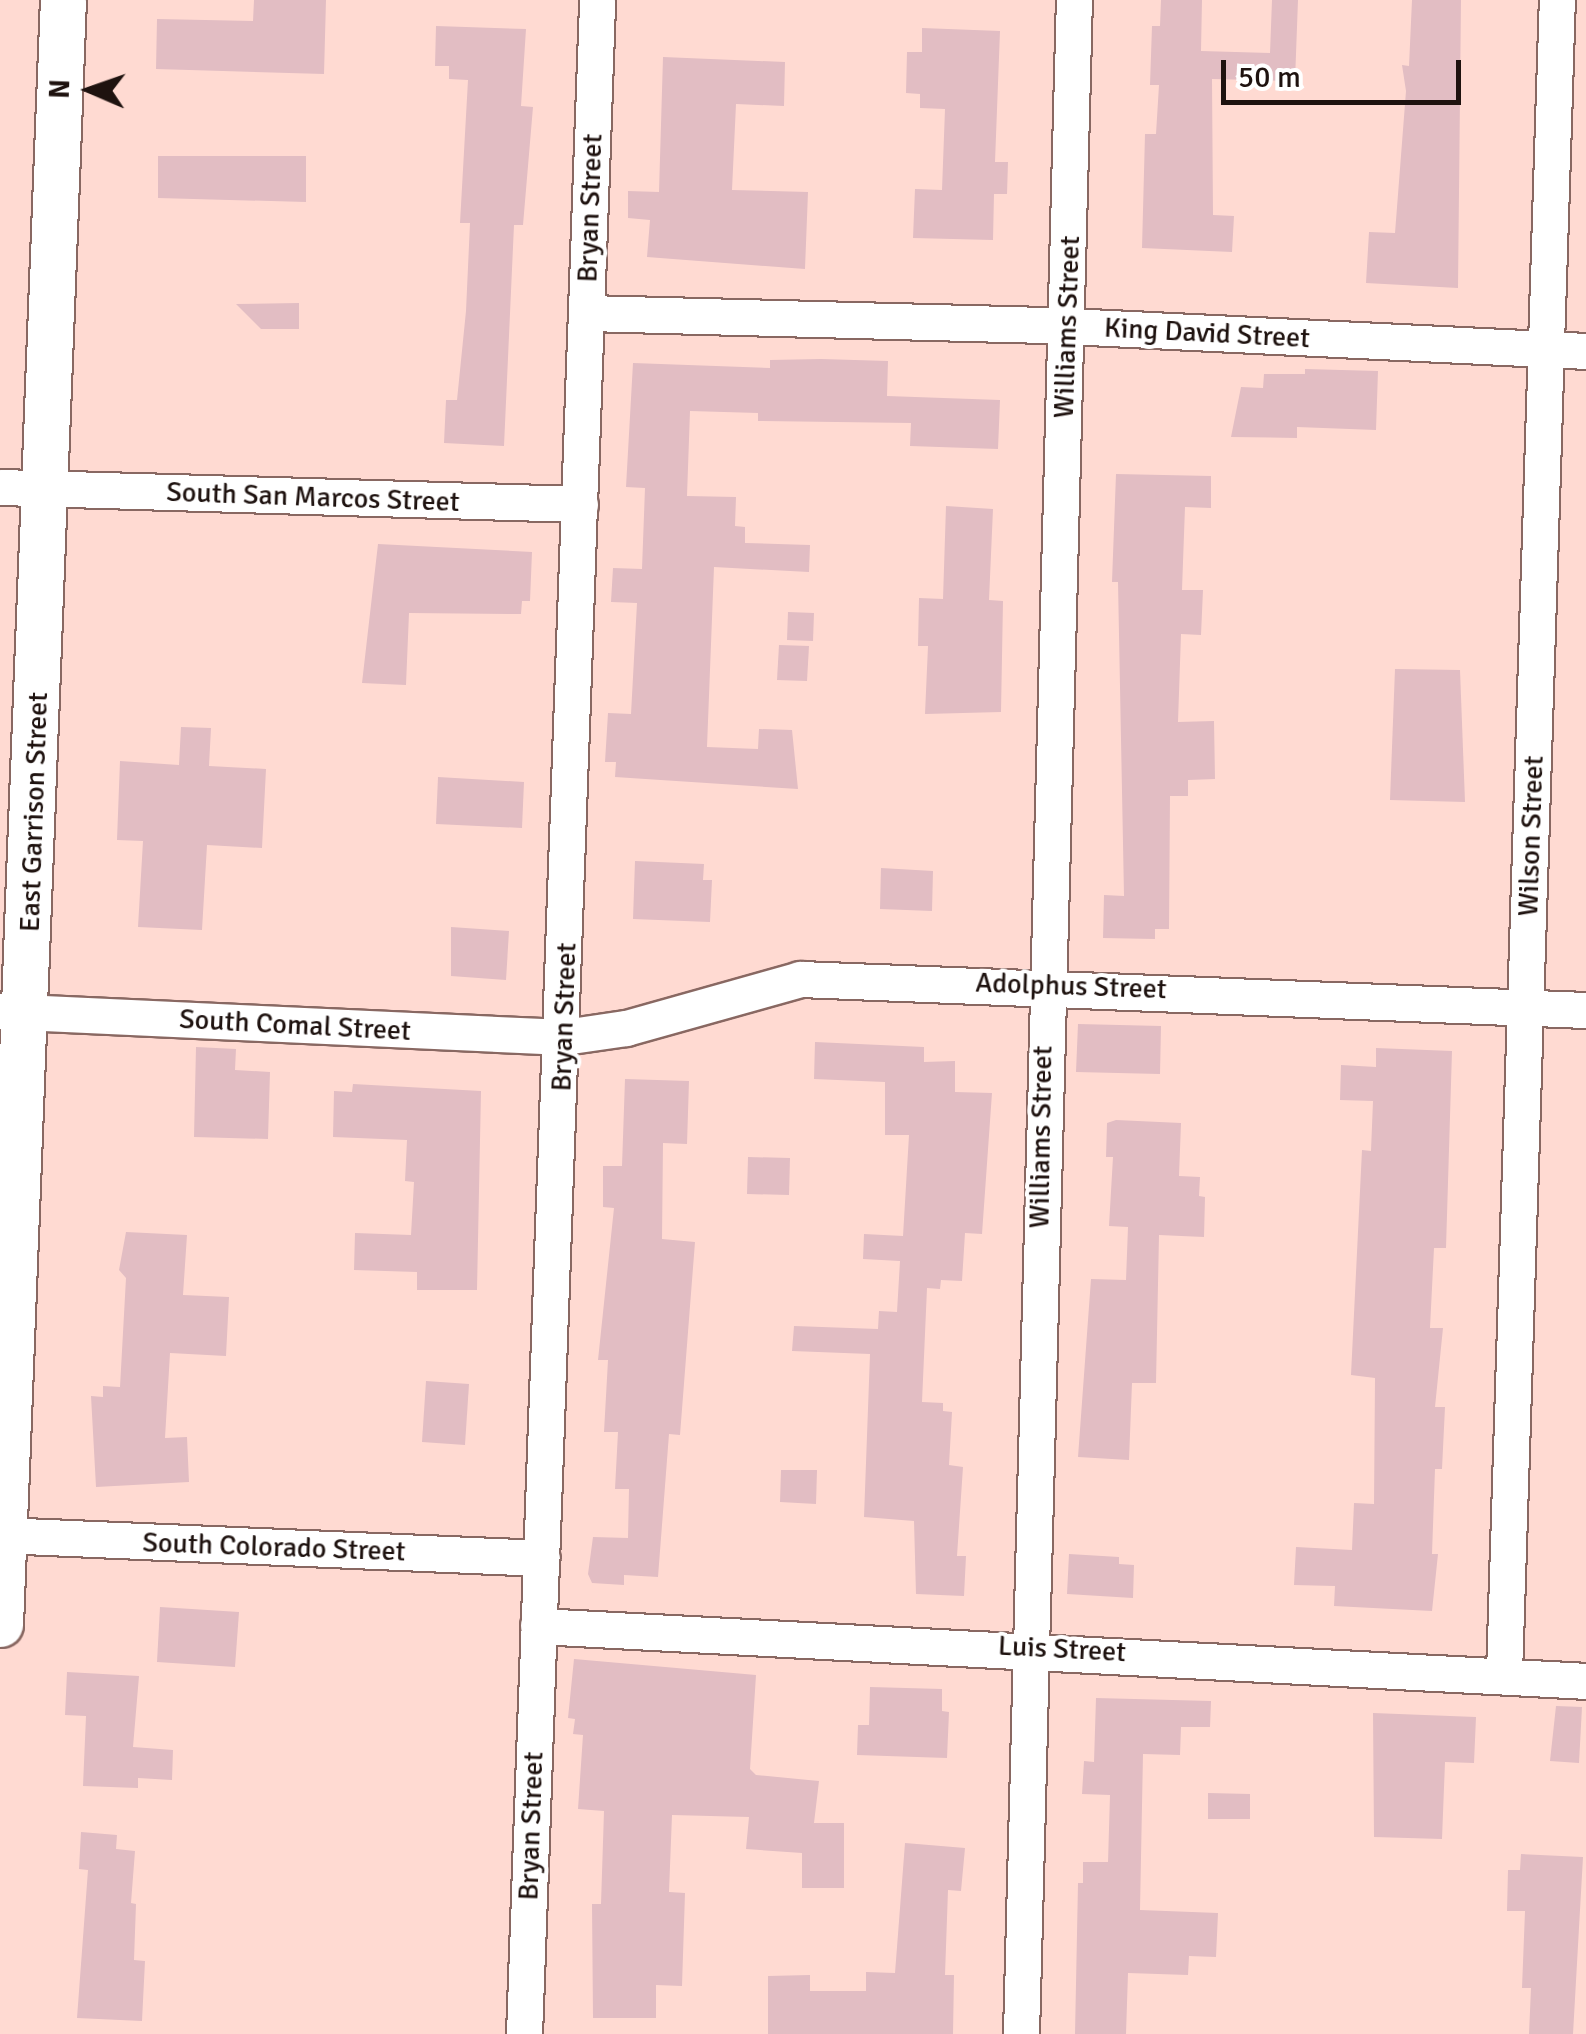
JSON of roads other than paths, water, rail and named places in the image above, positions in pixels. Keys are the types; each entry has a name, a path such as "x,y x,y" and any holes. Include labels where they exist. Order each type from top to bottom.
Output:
{"main road":[{"name":"East Garrison Street","path":"0,1624 13,1012 45,490 63,0"}],"street":[{"name":"Bryan Street","path":"524,2034 564,1037 597,0"},
{"name":"Williams Street","path":"1021,2034 1044,984 1068,326 1074,0"},
{"name":"Wilson Street","path":"1504,1673 1557,0"},
{"name":"King David Street","path":"587,314 1068,326 1586,351"},
{"name":"South San Marcos Street","path":"0,488 580,504"},
{"name":"Adolphus Street","path":"564,1037 626,1028 800,979 1044,984 1586,1010"},
{"name":"South Comal Street","path":"13,1012 564,1037"},
{"name":"South Colorado Street","path":"3,1536 542,1558"},
{"name":"Luis Street","path":"538,1626 1030,1647 1586,1680"}]}
